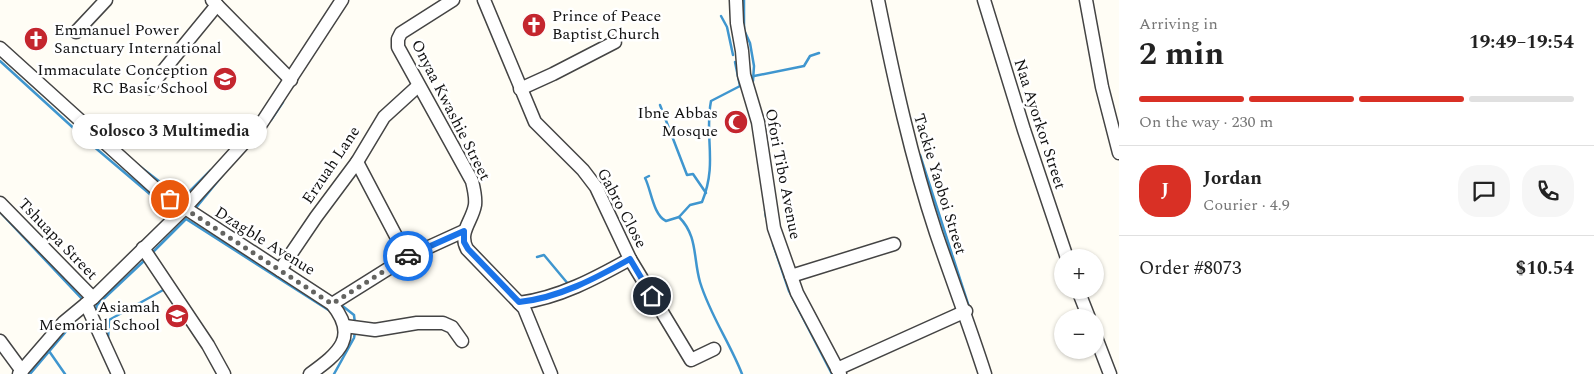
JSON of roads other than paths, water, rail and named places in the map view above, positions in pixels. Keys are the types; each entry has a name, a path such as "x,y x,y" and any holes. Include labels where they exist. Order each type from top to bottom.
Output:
{"street":[{"path":"76,32 106,0"},
{"path":"0,341 21,372 64,322 90,301 184,209 261,124 342,0"},
{"name":"Onyaa Kwashie Street","path":"453,0 408,28 398,39 398,47 472,181 475,202 464,231"},
{"name":"Gabro Close","path":"484,0 507,51 535,122 583,170 596,187 630,259 691,360 714,349"},
{"name":"Ofori Tibo Avenue","path":"736,0 737,23 746,84 760,132 774,228 797,292 838,372"},
{"name":"Tackie Yaoboi Street","path":"878,0 898,102 918,174 936,234 966,311 985,374"},
{"name":"Naa Ayorkor Street","path":"984,0 1024,130 1064,249"},
{"path":"1086,0 1102,87 1119,153"},
{"path":"149,88 215,3 291,80"},
{"path":"520,88 557,72 615,42"},
{"name":"Dzagble Avenue","path":"0,48 156,189 332,304 342,317 345,326"},
{"name":"Erzuah Lane","path":"280,270 316,216 357,162 384,117 418,86"},
{"path":"357,162 407,257"},
{"name":"Tshuapa Street","path":"0,203 90,301 118,374"},
{"path":"332,304 407,257 464,231 464,242 468,249 519,302 528,315 551,374"},
{"path":"791,276 894,244"},
{"path":"143,248 208,345 224,374"},
{"path":"519,302 552,295 579,285 630,259"},
{"path":"838,372 966,311"},
{"path":"310,374 327,369 338,354 346,334 345,326 375,330 417,323 443,323 452,327 462,342"},
{"path":"1104,358 1110,374"}],"waterway":[{"path":"744,0 744,30 750,43 754,66 753,81 750,82"},
{"path":"721,16 727,27 733,55"},
{"path":"754,76 804,66 810,56 819,53"},
{"path":"0,61 92,145 171,212 167,217"},
{"path":"735,62 740,86"},
{"path":"742,85 711,101 709,114 710,162 707,188 702,202 690,205 679,217 685,224 692,240 704,294 742,374"},
{"path":"271,120 283,102"},
{"path":"660,105 687,175 693,174 706,193"},
{"path":"920,155 969,307"},
{"path":"138,165 182,199 211,170"},
{"path":"195,209 226,171"},
{"path":"649,176 645,178 658,213 666,221 679,217"},
{"path":"765,210 766,217"},
{"path":"0,212 82,299"},
{"path":"152,253 186,219 330,311"},
{"path":"773,244 789,291 832,374"},
{"path":"537,257 544,255 569,285"},
{"path":"95,312 97,305 146,259"},
{"path":"108,340 109,320 165,289"},
{"path":"340,304 354,315 355,324"},
{"path":"30,374 74,322"},
{"path":"334,374 354,338 355,332"},
{"path":"49,351 65,374"}],"place":[{"name":"Prince of Peace Baptist Church","path":"534,25"},
{"name":"Emmanuel Power Sanctuary International","path":"36,39"},
{"name":"Immaculate Conception RC Basic School","path":"225,79"},
{"name":"Ibne Abbas Mosque","path":"736,122"},
{"name":"Solosco 3 Multimedia","path":"170,199"},
{"name":"Asiamah Memorial School","path":"177,316"}]}
